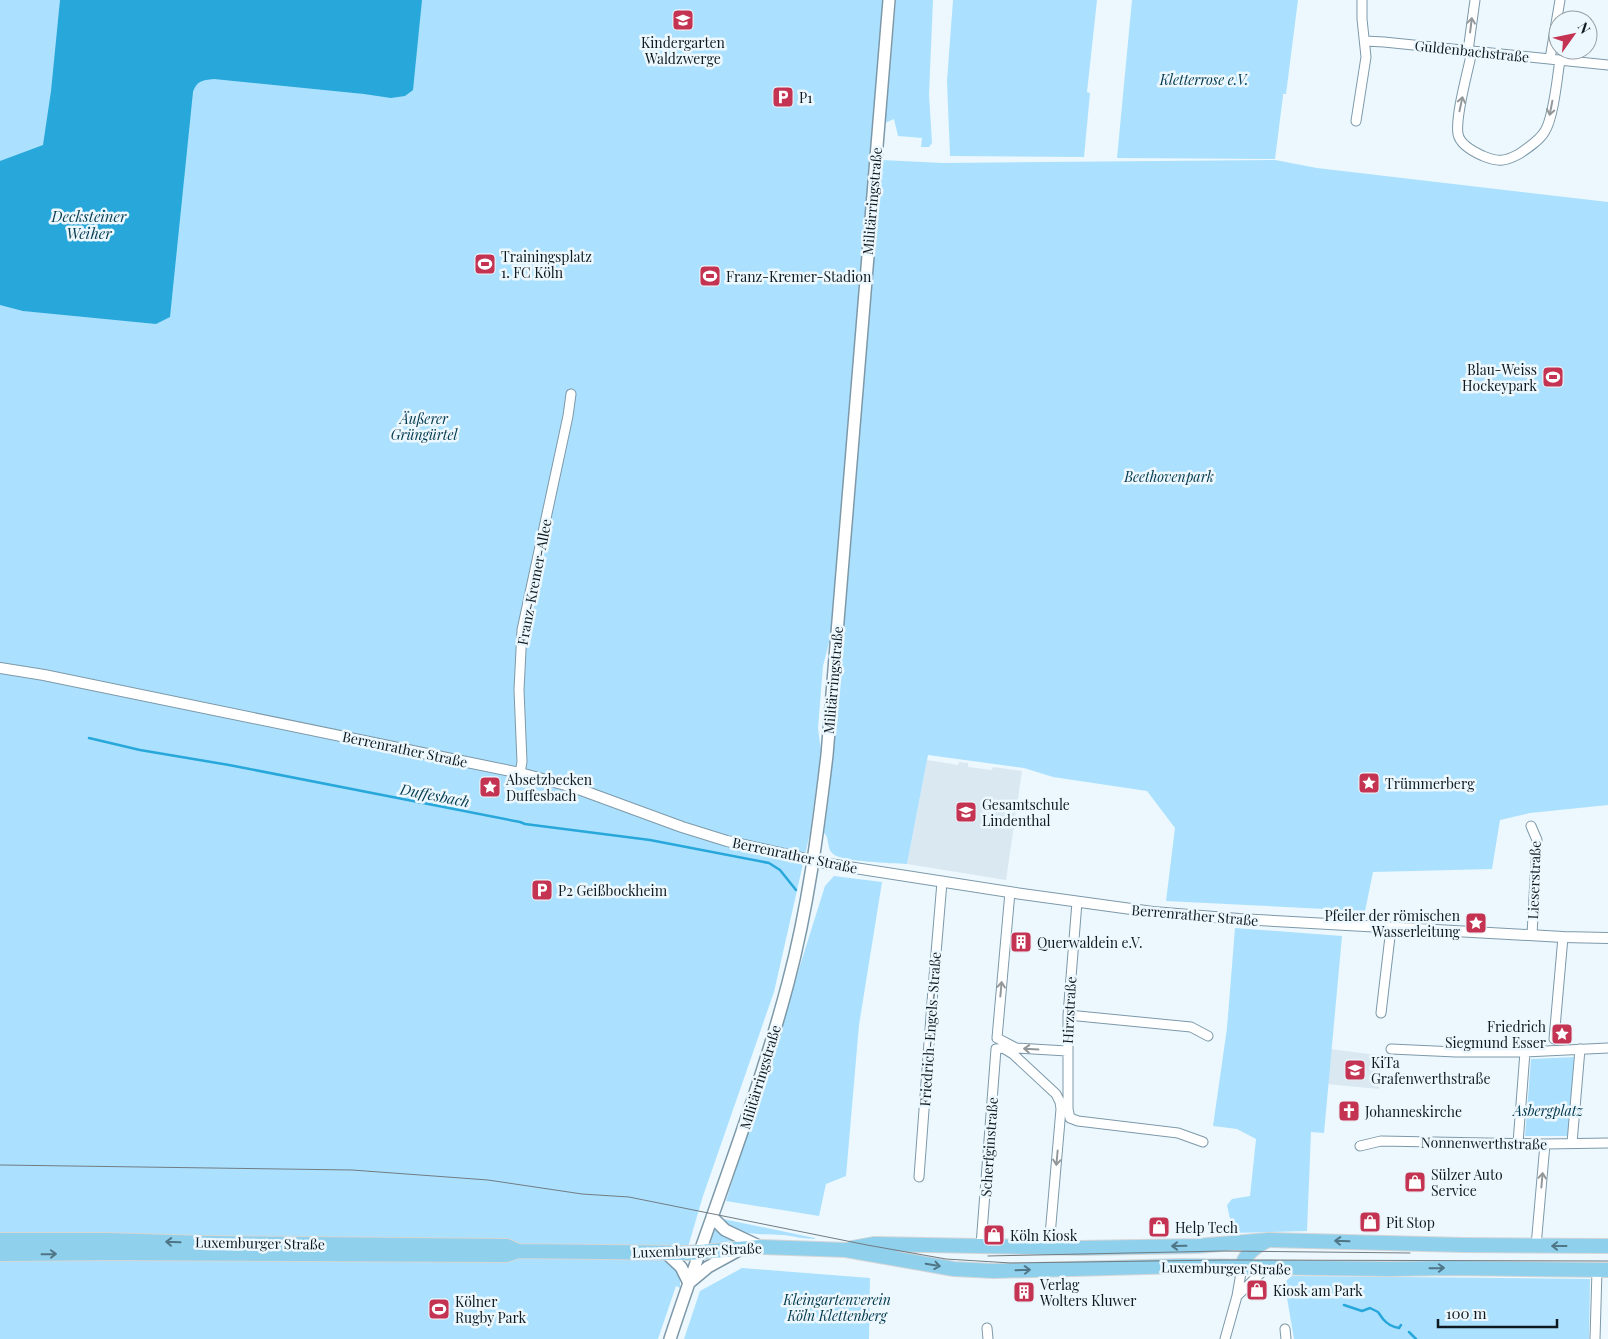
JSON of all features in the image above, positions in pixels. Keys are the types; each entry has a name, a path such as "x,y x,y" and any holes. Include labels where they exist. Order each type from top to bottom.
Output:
{"main road":[{"name":"Militärringstraße","path":"670,1339 698,1253 739,1143 776,1024 792,968 813,860 827,755 889,0"},
{"path":"712,1217 725,1230 761,1247"},
{"name":"Luxemburger Straße","path":"0,1240 507,1246 518,1251"},
{"path":"1243,1264 1254,1248 1268,1240"},
{"name":"Luxemburger Straße","path":"846,1250 874,1244 1049,1247 1174,1246 1268,1240 1608,1246"},
{"path":"1227,1243 1237,1248 1243,1264"},
{"path":"994,1271 986,1262 986,1256 990,1252 1008,1246"},
{"name":"Luxemburger Straße","path":"0,1254 121,1253 467,1256 506,1255 518,1251 698,1253 761,1247 846,1250 954,1269 994,1271 1243,1264 1266,1268 1603,1270"},
{"path":"666,1253 681,1266 689,1283 708,1267 742,1249"}],"street":[{"path":"1356,121 1366,57 1362,0"},
{"path":"1475,0 1470,51 1458,121 1458,136 1465,145 1476,153 1496,161 1504,161 1523,151 1540,138 1546,130 1551,112 1560,60"},
{"name":"Guldenbachstraße","path":"1365,42 1384,42 1548,59"},
{"name":"Guldenbachstraße","path":"1560,60 1608,65"},
{"name":"Franz-Kremer-Allee","path":"520,773 522,762 519,690 522,630 568,416 571,394"},
{"name":"Berrenrather Straße","path":"0,668 44,675 520,773 571,786 727,841 813,860 942,882 1077,902 1180,914 1391,928 1608,938"},
{"name":"Lieserstraße","path":"1531,826 1537,840 1532,935"},
{"name":"Friedrich-Engels-Straße","path":"919,1177 942,882"},
{"path":"1010,892 997,1038 1016,1048 1067,1051"},
{"name":"Hirzstraße","path":"1077,902 1068,1015 1068,1109 1070,1118 1078,1121 1178,1133 1203,1142"},
{"path":"1381,1013 1391,928"},
{"path":"1554,1039 1563,937"},
{"path":"1068,1015 1191,1027 1208,1036"},
{"name":"Scherfginstraße","path":"981,1246 996,1049 1003,1048 1013,1054 1056,1094 1060,1102 1061,1109 1049,1247"},
{"path":"1391,1049 1456,1052 1525,1052 1608,1048"},
{"path":"1572,1144 1580,1049"},
{"path":"1518,1143 1525,1052"},
{"name":"Nonnenwerthstraße","path":"1360,1146 1381,1141 1545,1144 1608,1143"},
{"path":"1536,1246 1545,1144"},
{"path":"1225,1339 1237,1296 1243,1264"},
{"path":"1237,1296 1266,1268"},
{"path":"1595,1339 1603,1270"},
{"path":"986,1328 988,1339"},
{"path":"1285,1329 1286,1339"}],"shaded area":[{"name":"Gesamtschule Lindenthal","path":"927,760 958,765 959,762 968,763 968,767 992,770 993,767 1022,771 1006,880 907,864"},
{"name":"KiTa Grafenwerthstraße","path":"1331,1049 1383,1056 1379,1089 1327,1084"}],"green space":[{"name":"Äußerer Grüngürtel","path":"0,0 884,0 831,635 823,666 818,728 821,751 810,833 774,992 703,1196 680,1274 680,1288 676,1286 658,1339 0,1339"},
{"path":"896,0 933,0 929,94 932,143 929,147 921,147 922,138 898,136 894,119 885,123"},
{"path":"953,0 1097,0 1087,92 1090,93 1084,157 950,156 947,81"},
{"name":"Kletterrose e.V.","path":"1132,0 1298,0 1286,94 1283,94 1275,159 1117,158"},
{"name":"Beethovenpark","path":"882,160 943,163 1275,160 1317,168 1608,202 1608,805 1530,813 1500,820 1492,869 1373,872 1365,911 1166,901 1175,828 1147,791 1053,777 1024,768 928,755 907,864 847,859 833,854 829,849 824,833 829,795 855,464"},
{"path":"834,876 882,882 859,1025 846,1176 826,1184 819,1216 726,1201 825,886"},
{"path":"1235,928 1342,936 1324,1133 1311,1132 1307,1231 1233,1233 1227,1205 1232,1199 1250,1196 1256,1139 1237,1129 1213,1126 1227,1028"},
{"name":"Asbergplatz","path":"1574,1057 1568,1136 1525,1136 1531,1059"},
{"path":"723,1219 815,1239 743,1232 729,1225"},
{"path":"715,1228 741,1240 710,1244"},
{"name":"Kleingartenverein Köln Klettenberg","path":"742,1268 870,1278 869,1339 684,1339 700,1291"},
{"path":"1292,1276 1590,1279 1589,1339 1294,1339 1285,1286 1287,1280"}],"water":[{"name":"Decksteiner Weiher","path":"60,0 422,0 413,90 405,96 391,98 214,79 200,82 196,85 193,92 170,317 156,324 23,311 0,305 0,161 43,145 51,91"}],"waterway":[{"name":"Duffesbach","path":"89,738 140,750 229,765 525,824 650,840 769,863 780,870 796,890"},
{"path":"1344,1305 1362,1311 1370,1308 1378,1312 1383,1319"},
{"path":"1383,1319 1394,1327 1399,1328 1401,1325"},
{"path":"1409,1332 1416,1339"}],"tram line":[{"path":"0,1165 352,1170 488,1180 582,1194 629,1197 946,1259 1011,1263 1223,1260 1608,1261"},
{"path":"988,1256 1223,1251 1410,1253"}],"place":[{"name":"Kindergarten Waldzwerge","path":"683,20"},
{"name":"P1","path":"783,97"},
{"name":"Trainingsplatz 1. FC Köln","path":"485,264"},
{"name":"Franz-Kremer-Stadion","path":"710,276"},
{"name":"Blau-Weiss Hockeypark","path":"1553,377"},
{"name":"Trümmerberg","path":"1369,783"},
{"name":"Absetzbecken Duffesbach","path":"490,787"},
{"name":"Gesamtschule Lindenthal","path":"966,812"},
{"name":"P2 Geißbockheim","path":"542,890"},
{"name":"Pfeiler der römischen Wasserleitung","path":"1476,923"},
{"name":"Querwaldein e.V.","path":"1021,942"},
{"name":"Friedrich Siegmund Esser","path":"1562,1034"},
{"name":"KiTa Grafenwerthstraße","path":"1355,1070"},
{"name":"Johanneskirche","path":"1349,1111"},
{"name":"Sülzer Auto Service","path":"1415,1182"},
{"name":"Pit Stop","path":"1370,1222"},
{"name":"Help Tech","path":"1159,1227"},
{"name":"Köln Kiosk","path":"994,1235"},
{"name":"Kiosk am Park","path":"1257,1290"},
{"name":"Verlag Wolters Kluwer","path":"1024,1292"},
{"name":"Kölner Rugby Park","path":"439,1309"}]}
